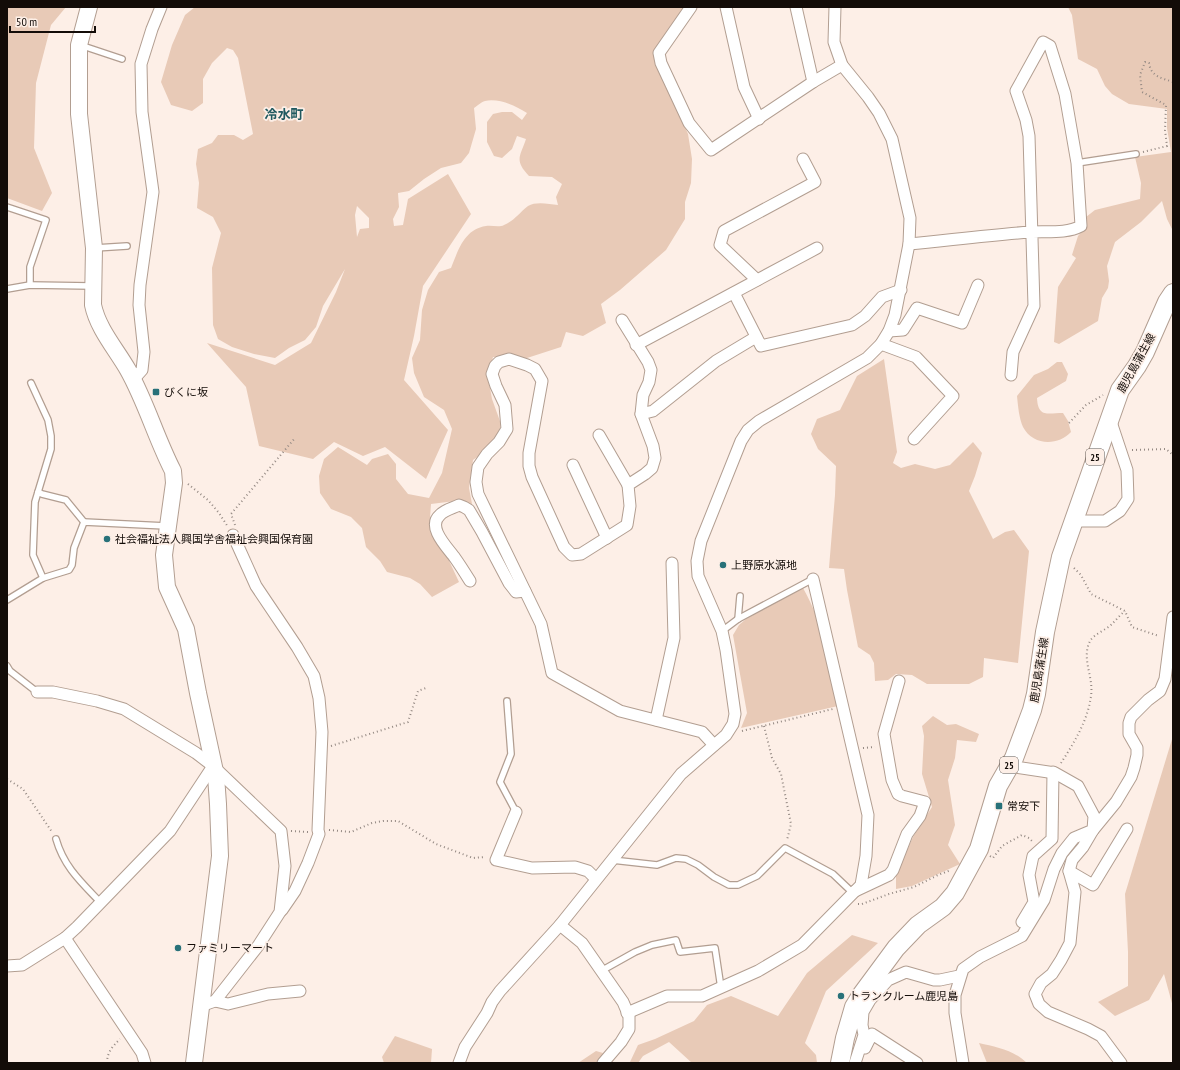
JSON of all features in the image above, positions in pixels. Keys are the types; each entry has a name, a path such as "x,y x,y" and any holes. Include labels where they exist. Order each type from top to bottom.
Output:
{"main road":[{"name":"鹿児島蒲生線","path":"840,1063 845,1038 854,1007 862,994 896,948 918,925 943,907 955,893 979,849 998,786 1014,758 1032,710 1036,694 1045,632 1061,557 1073,521 1120,390 1139,362 1167,302 1173,293"}],"street":[{"path":"89,7 79,45 79,114 94,248 94,312 133,380 173,472 174,483 164,555 167,587 186,629 213,766 218,804 220,856 208,1004 194,1063"},
{"path":"133,380 142,370 144,352 139,305 140,285 152,197 152,186 142,112 141,64 152,29 161,7"},
{"path":"691,7 660,53 661,63 689,122 711,150 813,82 842,65"},
{"path":"726,7 744,87 759,118"},
{"path":"796,7 813,82"},
{"path":"459,1063 465,1047 487,1013 492,1002 560,925 680,774 726,735 733,724 735,714 722,631 698,576 697,561 701,541 741,441 748,430 759,421 867,358 880,344 889,331 895,315 910,244 910,218 892,139 875,108 842,65 834,42 835,7"},
{"path":"910,244 1031,232 1064,231 1082,226 1077,163 1065,94 1050,46 1042,42 1016,90 1026,120 1028,136 1031,232 1034,306 1012,352 1011,375"},
{"path":"757,280 720,245 724,231 815,182 803,159"},
{"path":"636,345 817,248"},
{"path":"889,331 903,330 917,308 962,323 978,284"},
{"path":"734,293 761,346 852,325 865,316 882,297 901,290"},
{"path":"622,320 636,345 648,362 651,370 649,382 643,395 642,414 656,458 652,468 628,485"},
{"path":"642,414 653,411 716,361 756,337"},
{"path":"880,344 916,357 953,396 914,439"},
{"path":"599,435 628,485 630,506 627,525 581,554 572,555 564,547 532,477 529,466 529,453 542,381 536,369 527,365 509,359 499,362 495,366 492,374 505,405 506,429 499,442 486,454 478,467 476,482 478,494 541,624 552,673 620,711 702,732 714,745"},
{"path":"1073,521 1105,522 1120,511 1128,499 1127,470 1110,416"},
{"path":"573,465 607,538"},
{"path":"470,581 453,556 441,542 437,531 436,520 439,515 459,505 469,510 509,583 516,592 525,591"},
{"path":"208,1004 258,946 295,891 319,834 322,732 319,698 314,676 256,586 233,535"},
{"path":"656,720 674,638 672,563"},
{"path":"627,1013 667,996 702,996 758,971 802,945 861,885 866,856 868,815 813,579"},
{"path":"1121,1063 1101,1036 1088,1028 1048,1012 1039,1004 1035,994 1042,983 1052,974 1070,943 1075,892 1069,871 1072,860 1093,830 1116,802 1131,777 1137,755 1136,748 1129,734 1129,723 1131,717 1148,700 1160,691 1163,685 1173,617"},
{"path":"849,896 889,875 893,870 908,834 920,816 925,802 898,794 892,780 884,734 899,681"},
{"path":"36,692 53,692 97,700 124,709 196,753 213,766 281,831 285,866 280,912"},
{"path":"7,966 22,965 65,938 77,928 170,831 213,766"},
{"path":"1009,766 1054,773 1078,786 1094,816 1093,830"},
{"path":"1013,939 1034,902 1029,875 1033,856 1052,839 1054,773"},
{"path":"516,812 496,856 496,860 532,868 575,866 588,871 596,879"},
{"path":"1069,871 1093,884 1127,829"},
{"path":"963,1063 955,1013 955,995 962,969 980,957 1013,939 1022,936 1044,900 1054,869 1062,853 1074,838 1093,830"},
{"path":"560,925 582,943 623,1002 629,1016 629,1028 621,1042 603,1063"},
{"path":"65,938 142,1053 145,1063"},
{"path":"854,1063 864,1035 862,1025 863,1012 870,1000 888,980 906,972 934,980 959,976"},
{"path":"208,1004 228,1004 268,994 300,991"},
{"path":"859,1063 872,1034 917,1063"}],"lane":[{"path":"79,45 122,59"},
{"path":"1077,163 1136,154"},
{"path":"7,207 46,220 30,267 30,285"},
{"path":"94,248 126,246"},
{"path":"7,289 30,285 93,286"},
{"path":"31,383 48,420 51,436 51,449 35,502 33,555 43,578"},
{"path":"38,492 66,500 84,522 168,526"},
{"path":"7,600 43,578 69,570 72,565 74,548 84,522"},
{"path":"722,631 738,619 813,579"},
{"path":"738,619 740,596"},
{"path":"7,666 10,671 36,692"},
{"path":"507,701 511,754 500,782 516,812"},
{"path":"56,839 65,862 74,875 100,903"},
{"path":"612,860 657,866 676,858 686,859 729,884 738,885 757,876 785,848 834,874 849,896"},
{"path":"601,971 635,952 652,945 676,940 680,952 716,948 722,988"}],"path":[{"path":"1136,154 1167,146 1165,130 1166,105 1142,92 1140,75 1145,62 1149,63 1150,70 1155,75 1173,82"},
{"path":"1069,423 1086,405 1103,395 1120,390"},
{"path":"231,514 295,438"},
{"path":"1121,450 1166,449 1173,455"},
{"path":"173,472 208,500 219,513 233,535"},
{"path":"1061,557 1081,575 1091,594 1124,611 1132,627 1170,640"},
{"path":"1054,773 1073,744 1081,727 1092,695 1091,675 1086,655 1090,640 1112,624 1124,611"},
{"path":"322,732 328,734 328,745 332,747 379,730 408,722 418,691 426,688"},
{"path":"738,732 842,707"},
{"path":"764,726 772,758 781,774 791,824 785,848"},
{"path":"852,749 886,747"},
{"path":"7,779 23,789 56,839"},
{"path":"318,830 351,832 372,823 398,821 436,844 473,858 496,856"},
{"path":"281,831 307,831"},
{"path":"979,849 993,858 1002,846 1022,835 1029,838 1040,850"},
{"path":"849,896 854,904 862,904 889,894 914,888 938,875 955,869"},
{"path":"107,1063 107,1057 111,1048 127,1030"}],"shaded area":[{"path":"7,7 66,7 51,25 36,83 34,148 52,193 42,211 7,198"},
{"path":"195,7 684,7 658,48 658,65 688,134 692,159 691,183 685,202 685,219 666,250 620,290 601,304 606,323 583,336 566,332 561,347 527,358 493,357 488,376 492,399 501,424 496,444 473,460 469,488 472,504 455,501 431,504 430,518 459,582 432,597 420,584 410,578 387,572 380,561 366,547 362,528 351,517 331,509 320,493 319,476 324,459 338,447 367,465 372,459 388,454 396,464 396,479 408,494 429,498 442,473 452,429 444,410 424,397 414,373 412,358 420,340 422,310 428,290 439,272 451,268 459,248 472,231 486,226 504,225 531,204 543,203 558,205 556,197 562,184 552,177 529,176 524,171 520,162 520,154 526,139 517,136 512,149 502,158 494,156 487,142 487,122 493,114 512,112 522,120 527,113 507,103 490,100 481,103 474,108 476,129 469,153 461,163 441,168 409,191 398,193 399,207 393,219 394,226 403,225 408,199 448,174 471,214 423,286 404,380 448,430 426,479 385,447 363,456 334,442 313,459 259,446 246,387 207,343 275,365 311,343 336,292 345,269 323,306 316,327 305,340 289,348 275,358 254,354 232,347 218,339 213,325 212,268 221,233 213,217 197,208 199,183 196,164 198,149 212,143 218,135 234,135 243,140 253,134 238,58 233,50 227,48 212,63 203,79 203,103 192,111 171,105 161,82 172,45 185,15","holes":["357,206 369,218 369,228 360,229 357,237 355,215"]},
{"path":"1068,7 1173,7 1173,229 1167,219 1162,201 1141,222 1115,242 1107,266 1109,281 1108,288 1102,298 1098,321 1059,344 1054,342 1058,287 1076,258 1072,255 1078,236 1085,228 1086,217 1095,210 1140,199 1141,183 1135,157 1171,152 1167,128 1167,109 1129,104 1112,94 1105,86 1097,69 1078,59 1072,15"},
{"path":"884,359 897,452 893,463 901,468 915,464 935,469 950,465 973,442 982,453 969,491 993,539 1005,532 1014,530 1029,551 1018,663 984,658 983,677 969,684 927,684 912,675 896,674 888,680 875,681 874,663 870,655 858,647 844,569 829,568 836,466 818,449 811,434 817,419 840,410 857,376"},
{"path":"1057,362 1062,362 1068,374 1066,381 1037,398 1039,409 1048,414 1063,413 1068,421 1071,432 1066,437 1053,442 1039,441 1027,433 1023,427 1017,396 1034,375 1048,369"},
{"path":"803,588 821,631 829,660 838,706 741,728 747,713 733,635 739,625 746,619"},
{"path":"933,716 947,725 956,724 979,734 976,742 957,740 955,758 948,780 955,825 948,845 960,864 912,886 896,889 896,875 913,837 932,807 922,774 924,736 922,726"},
{"path":"1173,736 1173,1007 1164,974 1149,1000 1115,1016 1098,1002 1128,986 1125,894"},
{"path":"852,935 878,943 826,991 805,1043 816,1055 817,1063 692,1063 669,1042 643,1056 638,1063 627,1063 630,1062 638,1045 694,1021 707,1005 731,996 778,1016 807,973"},
{"path":"395,1036 432,1049 431,1063 384,1063 382,1057"},
{"path":"979,1043 1011,1052 1027,1063 987,1063"},
{"path":"596,1051 603,1053 599,1063 578,1063"}],"place":[{"name":"びくに坂","path":"156,392"},
{"name":"社会福祉法人興国学舎福祉会興国保育園","path":"107,539"},
{"name":"上野原水源地","path":"723,565"},
{"name":"常安下","path":"999,806"},
{"name":"ファミリーマート","path":"178,948"},
{"name":"トランクルーム鹿児島","path":"841,996"}],"district":[{"name":"冷水町","path":"284,114"}]}
